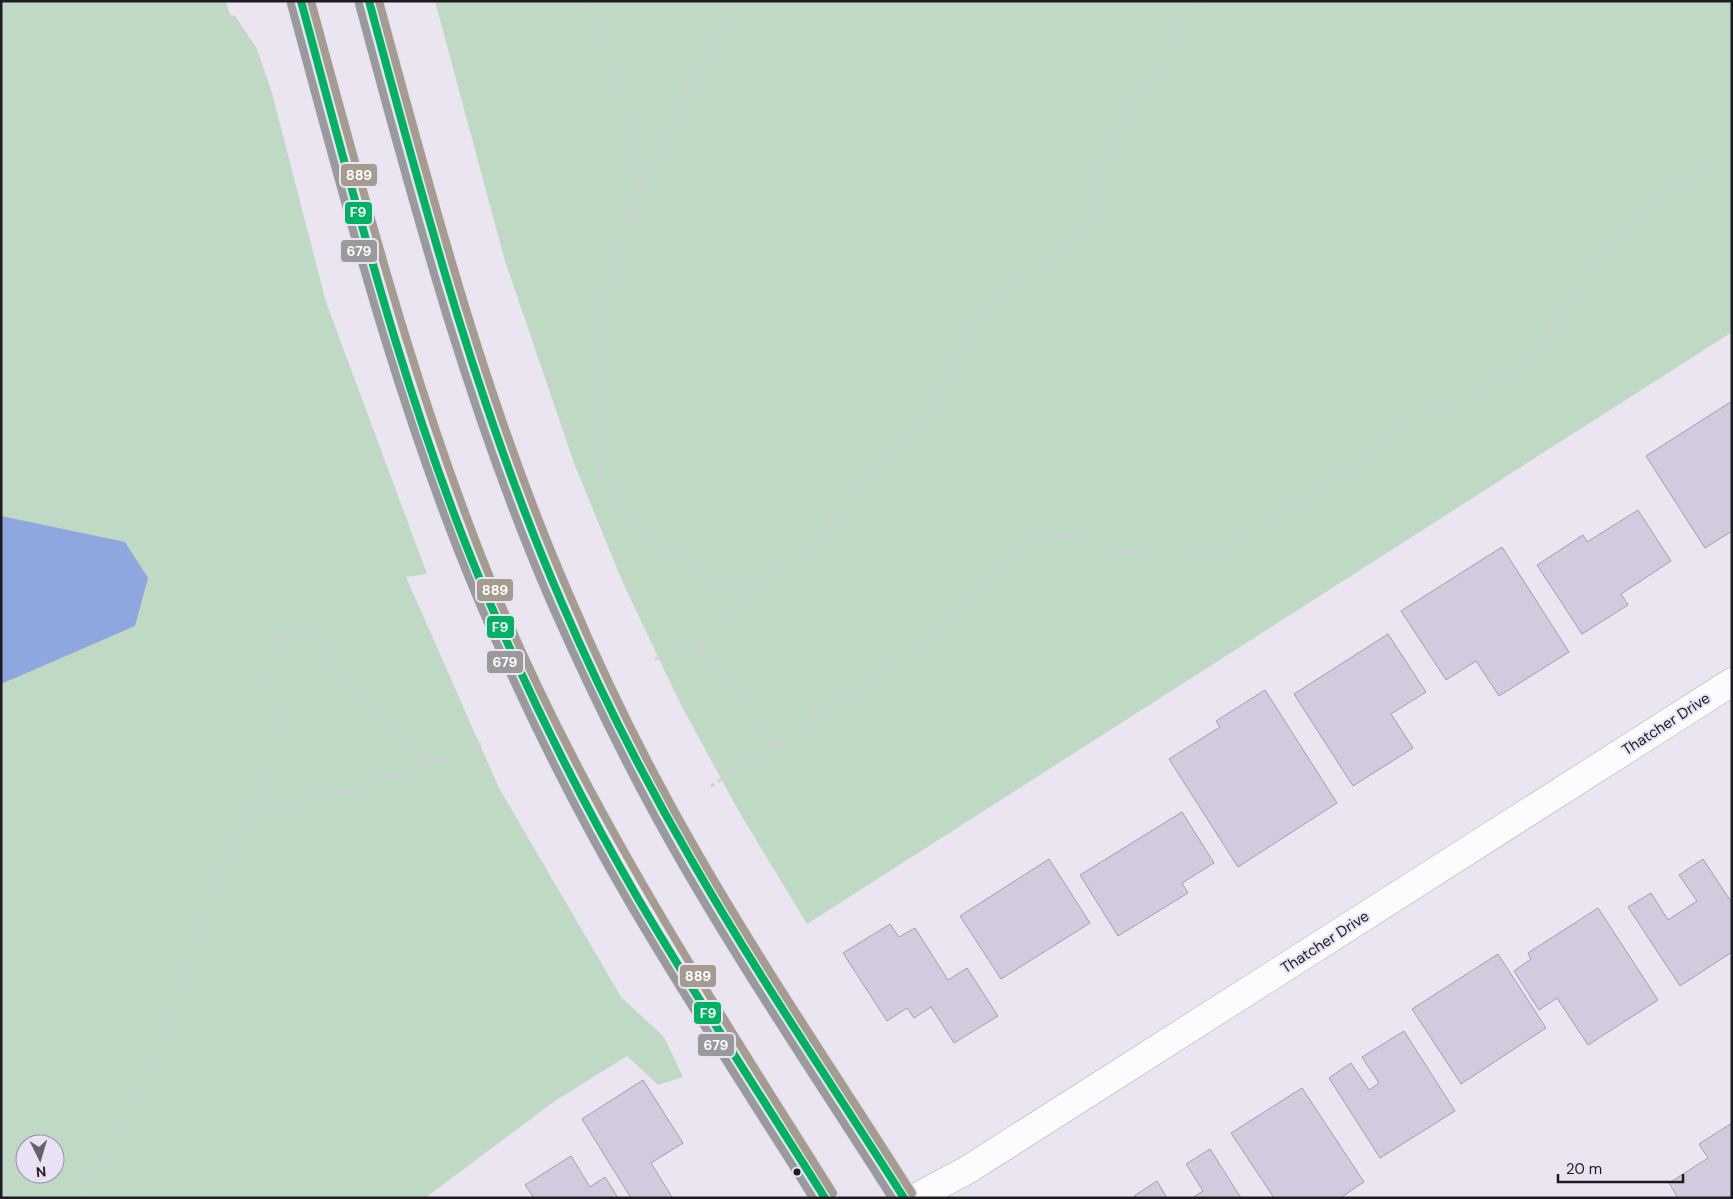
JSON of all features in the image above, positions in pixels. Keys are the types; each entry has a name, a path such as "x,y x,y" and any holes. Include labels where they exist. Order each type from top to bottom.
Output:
{"main road":[{"path":"301,1 400,358 451,502 520,670 582,797 637,895 825,1198"},
{"path":"369,1 440,262 474,373 496,438 560,600 600,686 656,797 711,895 904,1198"},
{"name":"Thatcher Drive","path":"915,1198 969,1169 1732,682"}],"path":[{"path":"580,1 599,31 621,92 641,182"},
{"path":"737,1 724,20 666,139 641,182 606,292 593,404 601,474 639,534 708,577 753,582 787,566 825,530 923,420 976,321 1009,290 1086,235 1094,183 1117,126 1134,100 1160,75 1183,18 1204,1"},
{"path":"711,786 773,747 908,655 1037,529 1160,561 1214,555 1336,478 1413,416 1458,403 1489,389 1543,345 1577,290 1639,210 1732,152"},
{"path":"696,654 722,630 757,579"},
{"path":"80,1198 152,1069 222,863 252,810 272,764 274,709 270,667 282,636 317,633 333,662 376,717 430,762"},
{"path":"655,659 686,650 716,660 744,698 773,747"},
{"path":"252,810 355,790 481,744"}],"green space":[{"path":"1,1 226,1 230,15 235,16 257,49 272,93 326,302 427,574 406,577 499,788 621,997 664,1037 683,1077 658,1085 627,1056 555,1101 425,1198 1,1198"},
{"path":"435,1 1732,1 1732,332 807,924 738,810 679,701 623,583 574,463 505,261"}],"water":[{"path":"1,516 125,542 148,578 135,626 1,684"}],"building":[{"path":"1732,401 1732,531 1705,548 1646,456"},
{"path":"1638,510 1671,561 1621,594 1628,605 1582,634 1537,565 1583,535 1587,542"},
{"path":"1502,547 1569,652 1499,696 1476,661 1446,680 1401,611"},
{"path":"1388,634 1426,692 1391,714 1413,748 1353,786 1294,694"},
{"path":"1265,690 1337,803 1238,867 1169,759 1220,727 1216,721"},
{"path":"1182,812 1214,863 1182,883 1188,893 1118,936 1080,875"},
{"path":"1049,859 1090,923 1001,979 960,916"},
{"path":"1703,859 1732,903 1732,952 1680,986 1628,907 1651,893 1668,920 1697,901 1679,875"},
{"path":"1598,908 1658,1000 1588,1045 1557,998 1539,1010 1514,971 1531,959 1528,953"},
{"path":"890,924 899,937 915,928 948,980 967,968 998,1016 954,1043 931,1007 914,1018 907,1008 887,1021 843,953"},
{"path":"1498,954 1546,1028 1461,1084 1412,1009"},
{"path":"1404,1031 1455,1111 1380,1158 1329,1078 1351,1063 1369,1090 1379,1083 1362,1057"},
{"path":"643,1080 683,1143 651,1163 672,1197 670,1198 631,1198 582,1119"},
{"path":"1302,1088 1364,1182 1340,1198 1274,1198 1231,1133"},
{"path":"1732,1123 1732,1198 1678,1198 1669,1183 1708,1158 1699,1144"},
{"path":"1210,1149 1241,1198 1192,1198 1203,1191 1186,1164"},
{"path":"571,1156 590,1187 605,1177 618,1198 534,1198 525,1185"},
{"path":"1157,1181 1167,1198 1136,1198 1134,1196"}],"transit line":[{"name":"F9","path":"301,1 362,226 406,375 457,522 503,633 538,709 576,784 636,895 825,1198"},
{"name":"889","path":"311,1 372,223 416,369 465,514 528,665 566,744 650,896 694,971 833,1193"},
{"name":"F9","path":"369,1 410,153 454,304 503,454 561,601 622,733 692,861 769,989 904,1198"},
{"name":"889","path":"379,1 420,152 488,378 541,526 585,631 648,762 726,901 912,1193"},
{"name":"679","path":"291,4 352,228 397,377 447,523 493,634 528,712 586,827 673,976 813,1198"},
{"name":"679","path":"359,4 422,233 469,385 495,460 553,608 615,739 648,804 684,868 760,993 892,1198"}]}
